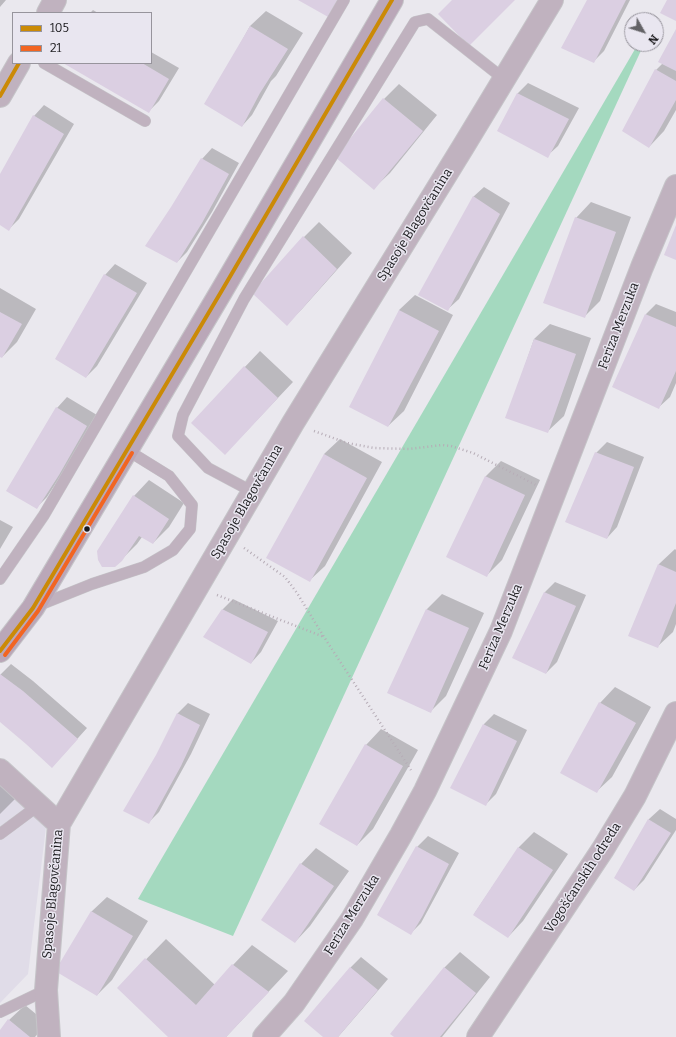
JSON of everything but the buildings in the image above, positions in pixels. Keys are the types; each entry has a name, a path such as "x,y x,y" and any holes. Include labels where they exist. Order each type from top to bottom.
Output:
{"main road":[{"path":"0,651 33,608 392,0"}],"street":[{"path":"49,12 55,0"},
{"name":"Spasoje Blagovčanina","path":"49,1037 46,990 59,824 293,423 552,0"},
{"path":"0,96 18,64"},
{"name":"Feriza Merzuka","path":"264,1037 294,1003 352,919 425,791 501,631 642,267 676,186"},
{"name":"Vogošćanskih odreda","path":"478,1037 604,849 635,796 676,713"},
{"path":"0,770 59,824"}],"lane":[{"path":"0,579 44,515 344,0"},
{"path":"253,492 208,468 178,436 182,415 244,299 415,22 428,19 504,79"},
{"path":"46,64 145,121"},
{"path":"33,608 92,584 144,567 173,550 190,529 192,505 169,476 127,450"},
{"path":"0,834 39,805"},
{"path":"0,1012 46,990"}],"path":[{"path":"293,423 347,443 374,448 409,449 442,445 451,446 473,453 554,494"},
{"path":"227,536 285,577 297,592 324,637 425,791"},
{"path":"197,587 324,637"}],"shaded area":[{"path":"0,780 46,827 28,974 0,1003"}],"green space":[{"path":"633,52 640,52 233,936 138,899"}],"transit line":[{"name":"105","path":"0,651 33,608 221,292 392,0"},
{"name":"105","path":"0,96 18,64"},
{"name":"21","path":"5,655 38,611 132,453"}]}
